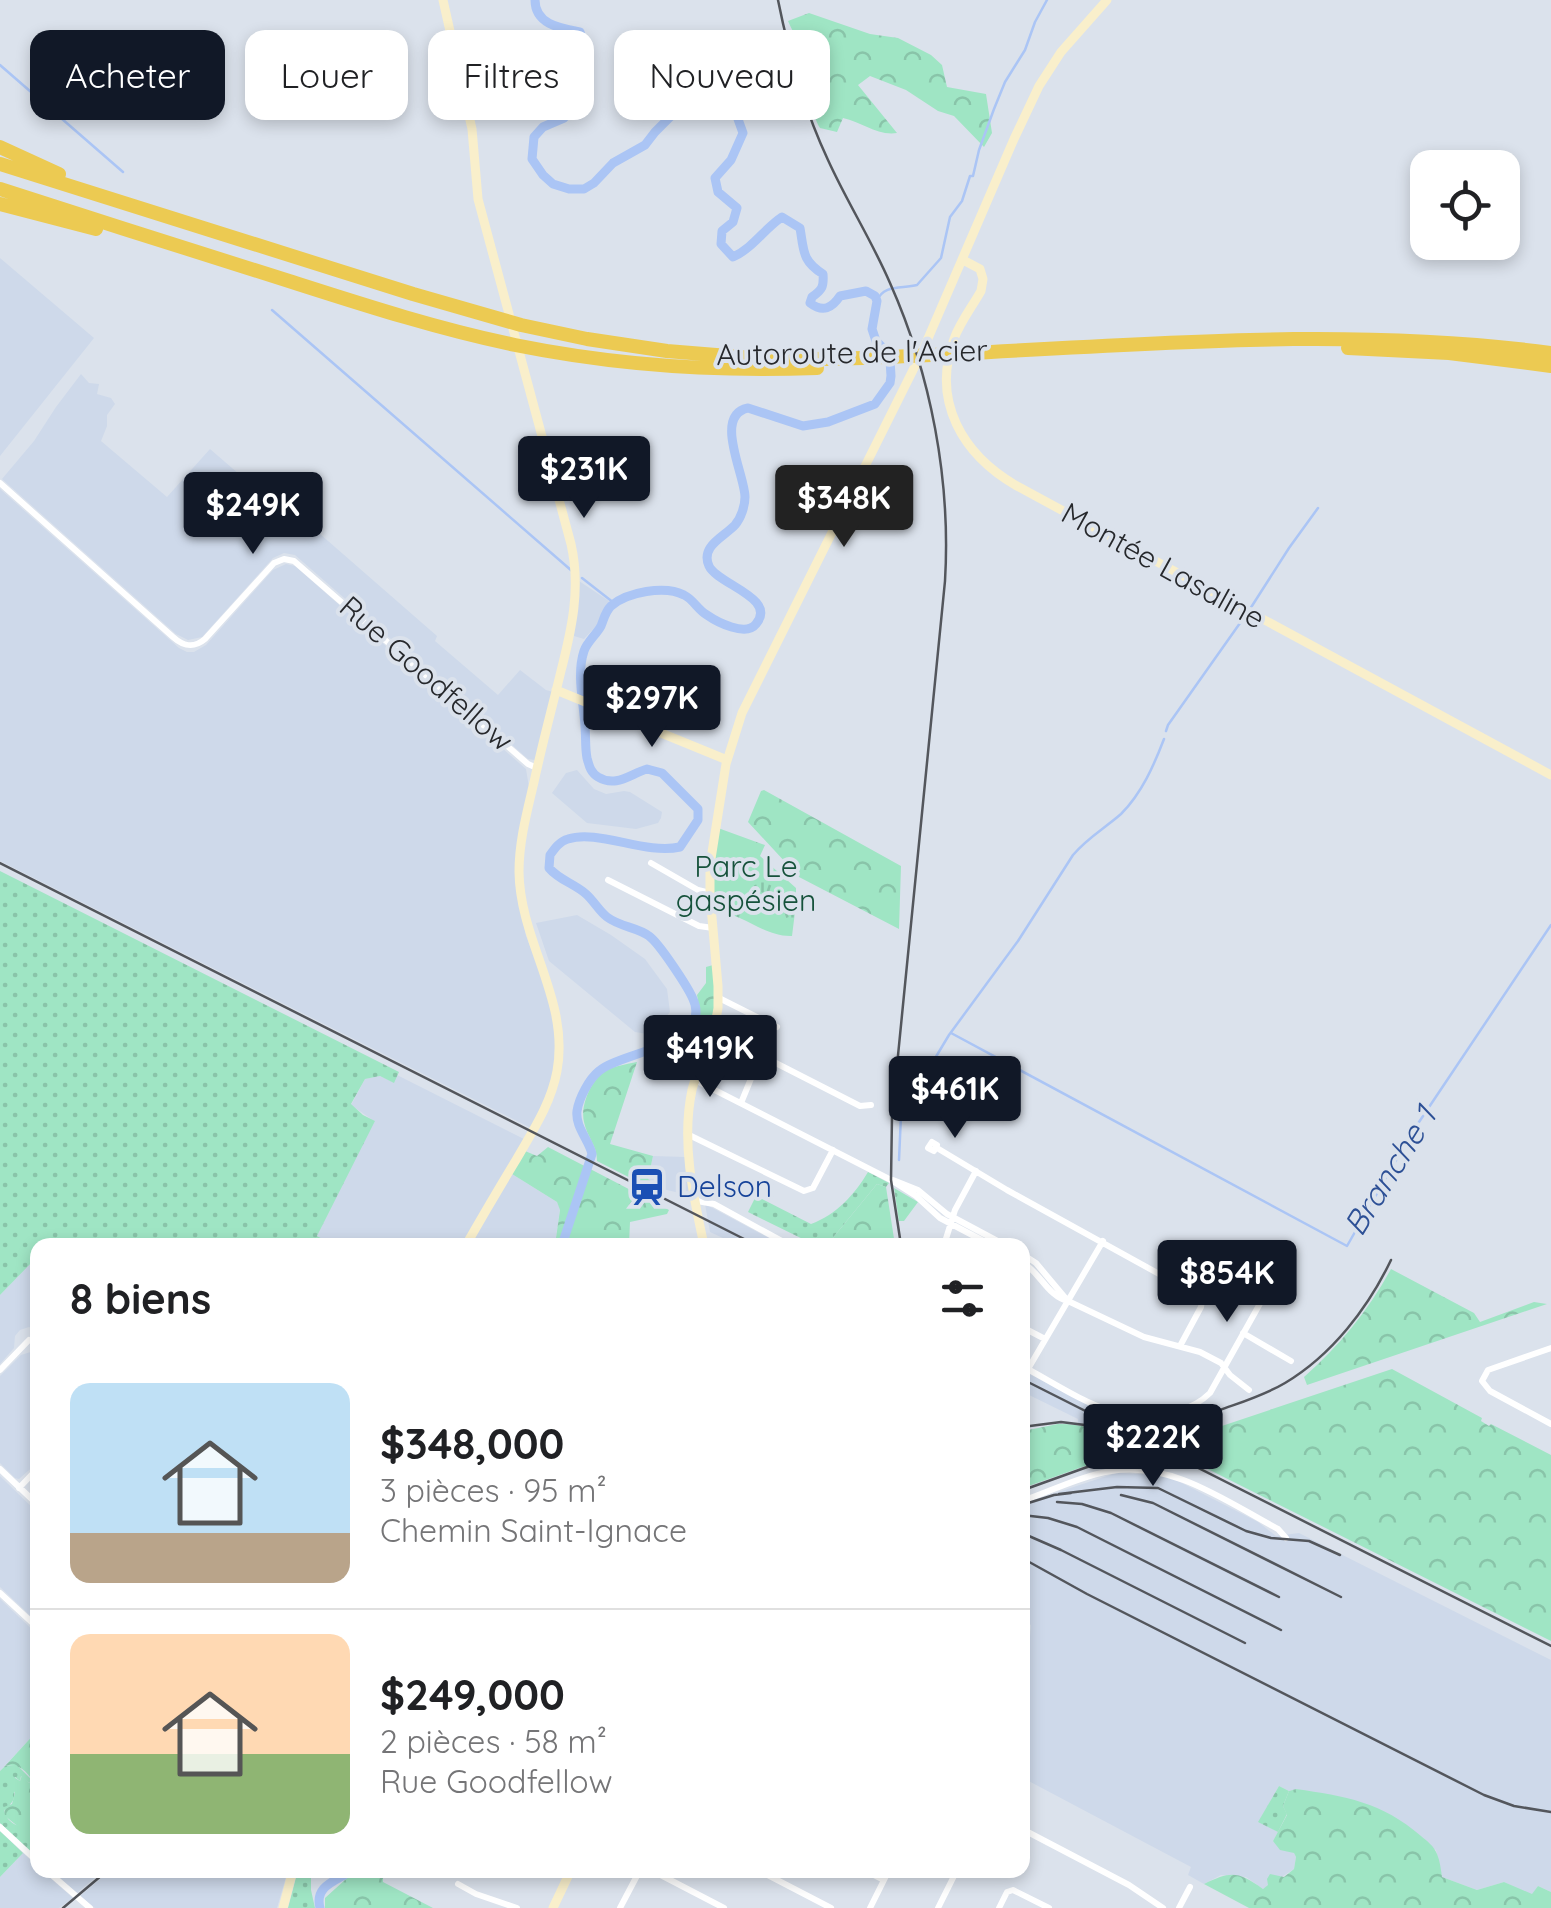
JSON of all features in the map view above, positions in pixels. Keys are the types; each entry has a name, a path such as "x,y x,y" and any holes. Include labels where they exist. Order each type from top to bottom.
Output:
{"highway":[{"path":"0,147 104,197"},
{"name":"Autoroute de l'Acier","path":"0,164 461,310 554,333 724,357 876,362"},
{"name":"Autoroute de l'Acier","path":"0,190 421,322 507,343 626,362 779,370 1326,338 1438,342 1551,353"},
{"path":"0,204 224,260"},
{"name":"Autoroute de l'Acier","path":"960,358 1338,348 1449,353 1551,366"}],"street":[{"path":"443,0 471,123 478,195 576,568 574,614 522,837 519,880 528,930 558,1019 557,1069 543,1112 470,1238"},
{"path":"703,1238 687,1134 690,1105 719,998 710,893 712,845 726,760 739,720 911,375 1039,86 1061,52 1107,0"},
{"name":"Montée Lasaline","path":"962,260 980,269 983,282 952,344 948,394 959,432 984,464 1034,496 1551,776"},
{"name":"Rue Goodfellow","path":"0,483 184,645 196,645 205,639 274,562 294,561 537,768"},
{"path":"556,690 726,760"},
{"path":"651,864 710,893"},
{"path":"608,880 699,926 713,928"},
{"path":"719,998 778,1028"},
{"path":"742,1103 756,1064 766,1058 860,1106 871,1106"},
{"path":"696,1080 891,1180 918,1190 980,1238"},
{"path":"687,1134 804,1192 813,1188 833,1150"},
{"path":"938,1148 1200,1297 1201,1307 1180,1346"},
{"path":"946,1238 976,1172"},
{"path":"696,1201 714,1204 776,1238"},
{"path":"952,1220 990,1238"},
{"path":"1030,1361 1103,1242"},
{"path":"1030,1266 1057,1297 1144,1338 1200,1352 1222,1363 1249,1390"},
{"path":"1030,1371 1112,1413 1149,1418 1174,1412 1205,1398 1262,1300"},
{"path":"1030,1331 1045,1339"},
{"path":"1243,1334 1292,1361"},
{"path":"0,1370 28,1340"},
{"path":"1551,1348 1488,1370 1482,1381 1486,1389 1551,1424"},
{"path":"0,1469 30,1498"},
{"path":"1030,1498 1107,1472 1158,1471 1183,1479 1280,1530 1286,1538"},
{"path":"19,1488 30,1476"},
{"path":"0,1593 30,1621"},
{"path":"0,1827 30,1855"},
{"path":"1030,1834 1129,1885 1163,1908"},
{"path":"55,1878 86,1907"},
{"path":"283,1908 292,1878"},
{"path":"553,1908 567,1878"},
{"path":"620,1908 636,1878"},
{"path":"666,1878 724,1908"},
{"path":"774,1878 832,1908"},
{"path":"870,1908 884,1880 880,1878"},
{"path":"938,1908 953,1878"},
{"path":"458,1884 517,1908"},
{"path":"1179,1908 1190,1886"},
{"path":"999,1908 1007,1892 1013,1890 1049,1908"}],"shaded area":[{"path":"0,258 94,338 0,456"},
{"path":"81,374 89,383 99,384 97,394 111,398 115,404 107,415 101,441 167,497 210,449 299,526 304,520 498,695 520,670 553,692 535,760 528,759 295,555 284,553 273,558 202,637 188,640 176,634 2,479"},
{"path":"0,489 187,652 206,645 273,570 286,564 295,566 526,769 529,787 519,903 556,1024 551,1086 531,1128 0,861"},
{"path":"579,581 609,601 597,625 584,639 574,636"},
{"path":"577,770 594,789 606,794 630,792 662,812 658,823 636,829 587,823 552,793 566,773"},
{"path":"577,915 645,959 667,989 670,1012 653,1032 635,1032 549,961 536,923"},
{"path":"397,1075 524,1139 466,1238 317,1236 374,1121 351,1105 365,1079 380,1076 393,1082"},
{"path":"653,1156 685,1157 692,1196 663,1189 648,1179"},
{"path":"512,1174 557,1202 560,1209 556,1238 474,1238"},
{"path":"705,1204 769,1238 723,1238 710,1232"},
{"path":"30,1264 30,1327 15,1336 14,1348 0,1364 0,1295"},
{"path":"30,1352 30,1469 19,1479 0,1463 0,1376 21,1355"},
{"path":"1030,1374 1105,1414 1141,1421 1166,1420 1172,1439 1146,1449 1102,1429 1078,1424 1078,1419 1030,1395"},
{"path":"1116,1473 1160,1475 1258,1522 1276,1536 1299,1533 1551,1660 1551,1892 1538,1886 1532,1895 1504,1882 1477,1890 1442,1877 1436,1850 1361,1805 1279,1786 1259,1821 1278,1832 1273,1841 1294,1853 1294,1869 1263,1889 1246,1877 1221,1875 1204,1884 1188,1875 1191,1867 1030,1782 1030,1501"},
{"path":"0,1476 30,1505 30,1615 0,1587"},
{"path":"0,1599 30,1627 30,1739 0,1771"},
{"path":"23,1853 30,1860 30,1878 50,1878 73,1898 59,1908 0,1908 0,1877"},
{"path":"60,1878 95,1878 77,1893"},
{"path":"101,1878 286,1878 277,1908 95,1908 80,1896"}],"green space":[{"path":"809,13 870,34 898,38 931,55 942,65 947,87 986,94 992,133 984,147 954,116 870,76 858,85 897,133 843,118 837,132 820,128 816,120 830,120 830,30 792,30 788,21"},
{"path":"764,790 901,866 899,929 799,877 748,822"},
{"name":"Parc Le gaspésien","path":"718,828 765,845 760,856 796,888 792,936 772,933 714,911 712,876"},
{"path":"0,871 399,1072 394,1083 380,1076 365,1079 351,1104 375,1121 317,1236 321,1238 30,1238 30,1264 0,1295"},
{"path":"713,965 714,1015 700,1054 675,1044 695,1024 697,995 706,983 706,967"},
{"path":"637,1062 610,1144 653,1156 648,1179 663,1189 660,1193 597,1161 584,1122 585,1101 600,1075"},
{"path":"548,1147 669,1210 667,1214 630,1222 629,1238 556,1238 560,1210 557,1202 512,1174 525,1151 537,1156"},
{"path":"868,1172 889,1183 886,1187 877,1184 833,1238 801,1238 748,1212 756,1196 811,1224 829,1215"},
{"path":"877,1184 886,1187 894,1238 833,1238"},
{"path":"894,1188 918,1202 904,1221 899,1221"},
{"path":"1391,1269 1474,1313 1480,1322 1534,1302 1547,1304 1307,1385 1304,1377 1352,1327"},
{"path":"1392,1369 1482,1418 1489,1426 1551,1455 1551,1641 1162,1446"},
{"path":"1079,1425 1117,1436 1136,1444 1136,1448 1030,1486 1030,1430"},
{"path":"30,1739 30,1777 21,1768 5,1766"},
{"path":"17,1765 30,1778 29,1783 21,1776 20,1781 15,1777 14,1799 4,1810 16,1825 30,1828 30,1852 0,1823 0,1771 5,1766"},
{"path":"9,1774 20,1781 22,1775 29,1783 30,1832 25,1832 5,1816 4,1807 12,1804 15,1793 7,1779"},
{"path":"1279,1786 1289,1791 1283,1806 1287,1814 1278,1832 1258,1822"},
{"path":"1289,1791 1347,1798 1392,1815 1432,1846 1442,1877 1477,1890 1504,1882 1532,1894 1538,1886 1551,1892 1551,1908 1249,1908 1204,1884 1234,1875 1263,1889 1270,1874 1284,1877 1294,1869 1294,1853 1280,1850 1273,1841 1287,1815 1283,1806"},
{"path":"0,1831 23,1853 0,1877"},
{"path":"296,1878 311,1878 315,1908 288,1908"},
{"path":"347,1878 383,1878 383,1882 433,1908 325,1908 325,1898"}],"waterway":[{"path":"535,0 544,20 580,32 585,47 575,106 534,137 532,159 543,175 553,184 584,189 613,163 645,145 688,99 699,79 711,79 729,94 743,133 731,160 715,178 718,192 737,208 733,222 722,231 721,244 733,257 782,217 800,228 808,260 823,274 822,288 810,303 823,308 840,296 866,291 875,296 872,329 890,360 891,376 875,404 828,422 803,426 748,408 738,413 733,422 733,447 744,487 744,504 737,522 710,547 707,559 714,573 759,606 761,615 756,624 746,629 732,627 704,613 684,595 646,592 611,606 584,651 581,689 586,754 592,771 611,781 647,769 662,773 698,809 698,820 680,847 652,848 593,837 568,839 550,855 549,868 586,894 607,917 654,940 690,993 696,1015 678,1037 610,1064 595,1074 585,1089 577,1117 592,1154 564,1238"},
{"path":"877,301 888,290 917,285 941,258 950,217 973,176 1005,82 1025,50 1047,0"},
{"path":"0,65 123,172"},
{"path":"272,310 572,571"},
{"path":"1250,609 1318,508"},
{"path":"582,578 614,603"},
{"path":"1166,731 1245,616"},
{"path":"899,1160 901,1115 907,1099 927,1079 949,1035 1018,941 1073,855 1135,797 1164,739"},
{"name":"Branche 1","path":"951,1033 1347,1246 1411,1134 1551,925"},
{"path":"320,1908 320,1894 339,1878"}],"railway":[{"path":"778,0 792,61 812,121 835,176 883,267 917,354 935,429 945,505 945,581 892,1116 891,1180 900,1238"},
{"path":"0,863 742,1238"},
{"path":"1112,1418 1153,1423 1193,1418 1285,1383 1318,1359 1347,1329 1391,1260"},
{"path":"1030,1383 1551,1646"},
{"path":"1030,1426 1061,1422 1101,1427"},
{"path":"1030,1488 1129,1452"},
{"path":"1059,1494 1117,1487 1158,1488 1246,1531 1309,1541 1340,1555"},
{"path":"1030,1502 1071,1493"},
{"path":"1121,1495 1153,1503 1341,1597"},
{"path":"1057,1502 1082,1504 1111,1513 1279,1597"},
{"path":"1030,1516 1077,1527 1281,1630"},
{"path":"1030,1536 1245,1643"},
{"path":"1030,1562 1484,1795 1514,1806 1551,1812"},
{"path":"63,1908 99,1878"}],"place":[{"name":"Delson","path":"647,1187"}]}
